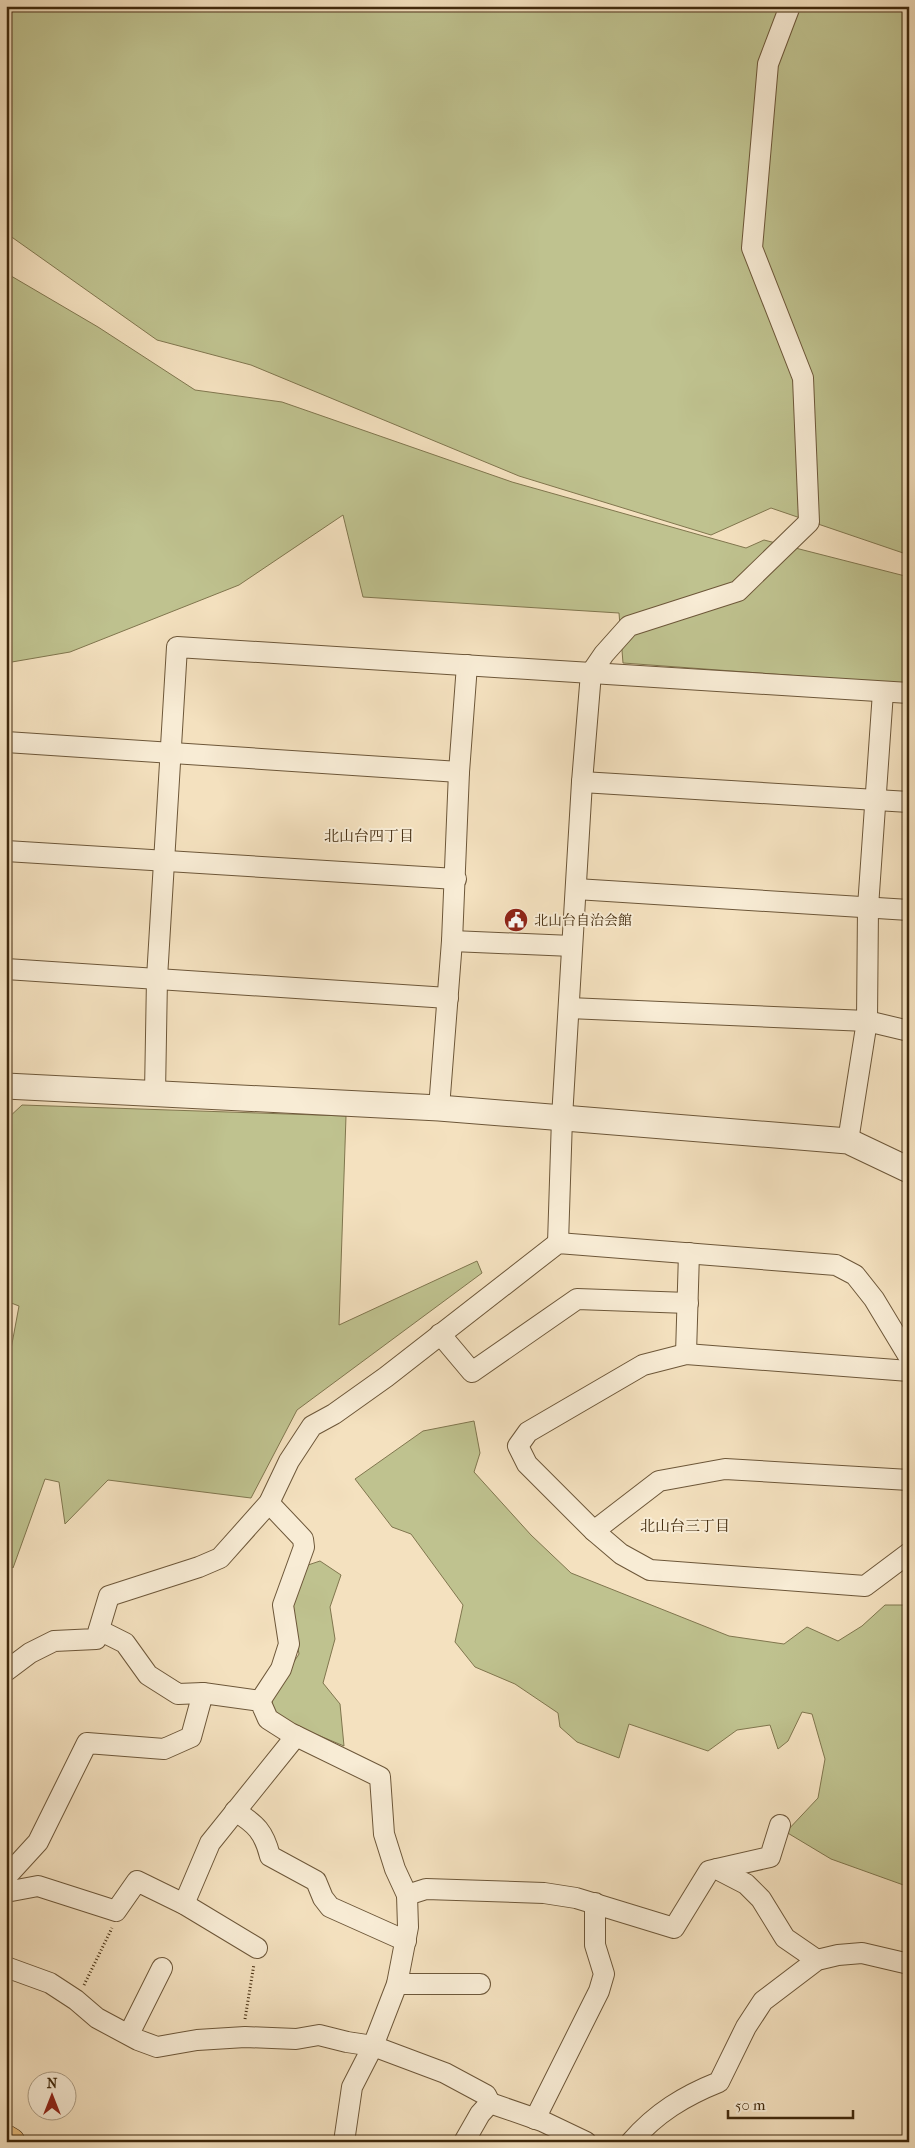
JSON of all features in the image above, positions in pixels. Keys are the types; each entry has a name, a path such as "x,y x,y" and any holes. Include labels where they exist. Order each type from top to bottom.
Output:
{"main road":[{"path":"6,2139 11,2142"}],"street":[{"path":"558,1244 562,1118 590,673 629,626 738,591 809,522 803,378 752,248 768,64 790,6"},
{"path":"155,1093 157,978 176,648 909,693"},
{"path":"439,1108 456,879 459,772 467,665"},
{"path":"848,1141 867,1021 868,907 884,692"},
{"path":"6,742 459,772"},
{"path":"582,782 909,802"},
{"path":"6,851 456,879"},
{"path":"576,889 909,910"},
{"path":"452,941 572,946"},
{"path":"6,969 448,998"},
{"path":"569,1008 867,1021 909,1031"},
{"path":"6,1086 439,1108 848,1141 909,1170"},
{"path":"6,1671 30,1653 54,1641 96,1639 109,1596 199,1567 220,1558 269,1503 289,1461 312,1426 334,1414 558,1244 836,1265 855,1274 874,1300 909,1356"},
{"path":"686,1354 689,1253"},
{"path":"440,1334 472,1372 577,1299 688,1303"},
{"path":"909,1371 686,1354 643,1365 528,1432 518,1446 527,1464 594,1531 621,1554 650,1570 865,1586 909,1553"},
{"path":"594,1531 659,1481 725,1469 909,1480"},
{"path":"260,1701 281,1669 289,1644 283,1605 304,1547 303,1539 269,1503"},
{"path":"99,1630 125,1642 148,1675 178,1694 203,1693 260,1701"},
{"path":"6,1877 38,1842 87,1743 164,1749 191,1737 203,1693"},
{"path":"260,1701 268,1719 296,1736 380,1777 384,1834 395,1869 407,1895 408,1926 397,1984 373,2046 352,2086 344,2142"},
{"path":"184,1904 210,1843 296,1736"},
{"path":"235,1811 252,1821 266,1838 270,1856 316,1881 322,1898 330,1906 406,1941"},
{"path":"407,1895 426,1889 544,1893 595,1903 674,1928 709,1871 770,1858 780,1825"},
{"path":"717,1869 746,1884 761,1899 785,1938 817,1960"},
{"path":"6,1892 38,1886 116,1911 137,1881 184,1904 257,1948"},
{"path":"535,2119 599,1991 604,1974 595,1945 595,1903"},
{"path":"631,2142 645,2126 668,2108 692,2093 718,2082 746,2028 764,2001 817,1960 838,1955 862,1953 909,1964"},
{"path":"6,1966 50,1983 76,2000 97,2018 157,2047 197,2040 245,2037 296,2038 319,2035 373,2046 446,2073 486,2095 490,2103 578,2136 586,2142"},
{"path":"129,2034 162,1968"},
{"path":"397,1984 480,1984"},
{"path":"464,2142 480,2114 490,2103"}],"path":[{"path":"76,2000 118,1917 116,1911"},
{"path":"245,2037 245,2015 257,1948"}],"green space":[{"path":"6,6 909,6 909,555 771,508 711,535 519,476 251,365 157,340 6,233"},
{"path":"6,273 98,327 195,390 282,402 512,482 746,548 764,540 909,577 909,684 623,663 619,613 363,597 343,515 239,585 70,652 6,663"},
{"path":"22,1105 346,1116 339,1325 477,1261 482,1273 297,1410 251,1498 108,1480 65,1524 59,1482 45,1479 13,1568 6,1562 6,1376 19,1306 6,1301 6,1120"},
{"path":"474,1421 480,1453 474,1472 531,1535 571,1573 729,1636 784,1644 807,1627 838,1641 862,1626 885,1605 909,1605 909,1887 831,1859 786,1832 818,1798 825,1759 812,1714 802,1712 788,1741 778,1749 770,1725 737,1730 708,1751 629,1724 619,1758 577,1742 560,1727 558,1713 515,1684 475,1667 455,1642 463,1605 411,1534 392,1527 355,1479 423,1431"},
{"path":"320,1561 341,1575 330,1607 335,1639 323,1683 340,1704 344,1746 272,1716 272,1695 299,1654 290,1605 308,1565"}],"place":[{"name":"北山台自治会館","path":"516,920"}],"district":[{"name":"北山台四丁目","path":"369,836"},
{"name":"北山台三丁目","path":"685,1526"}]}
